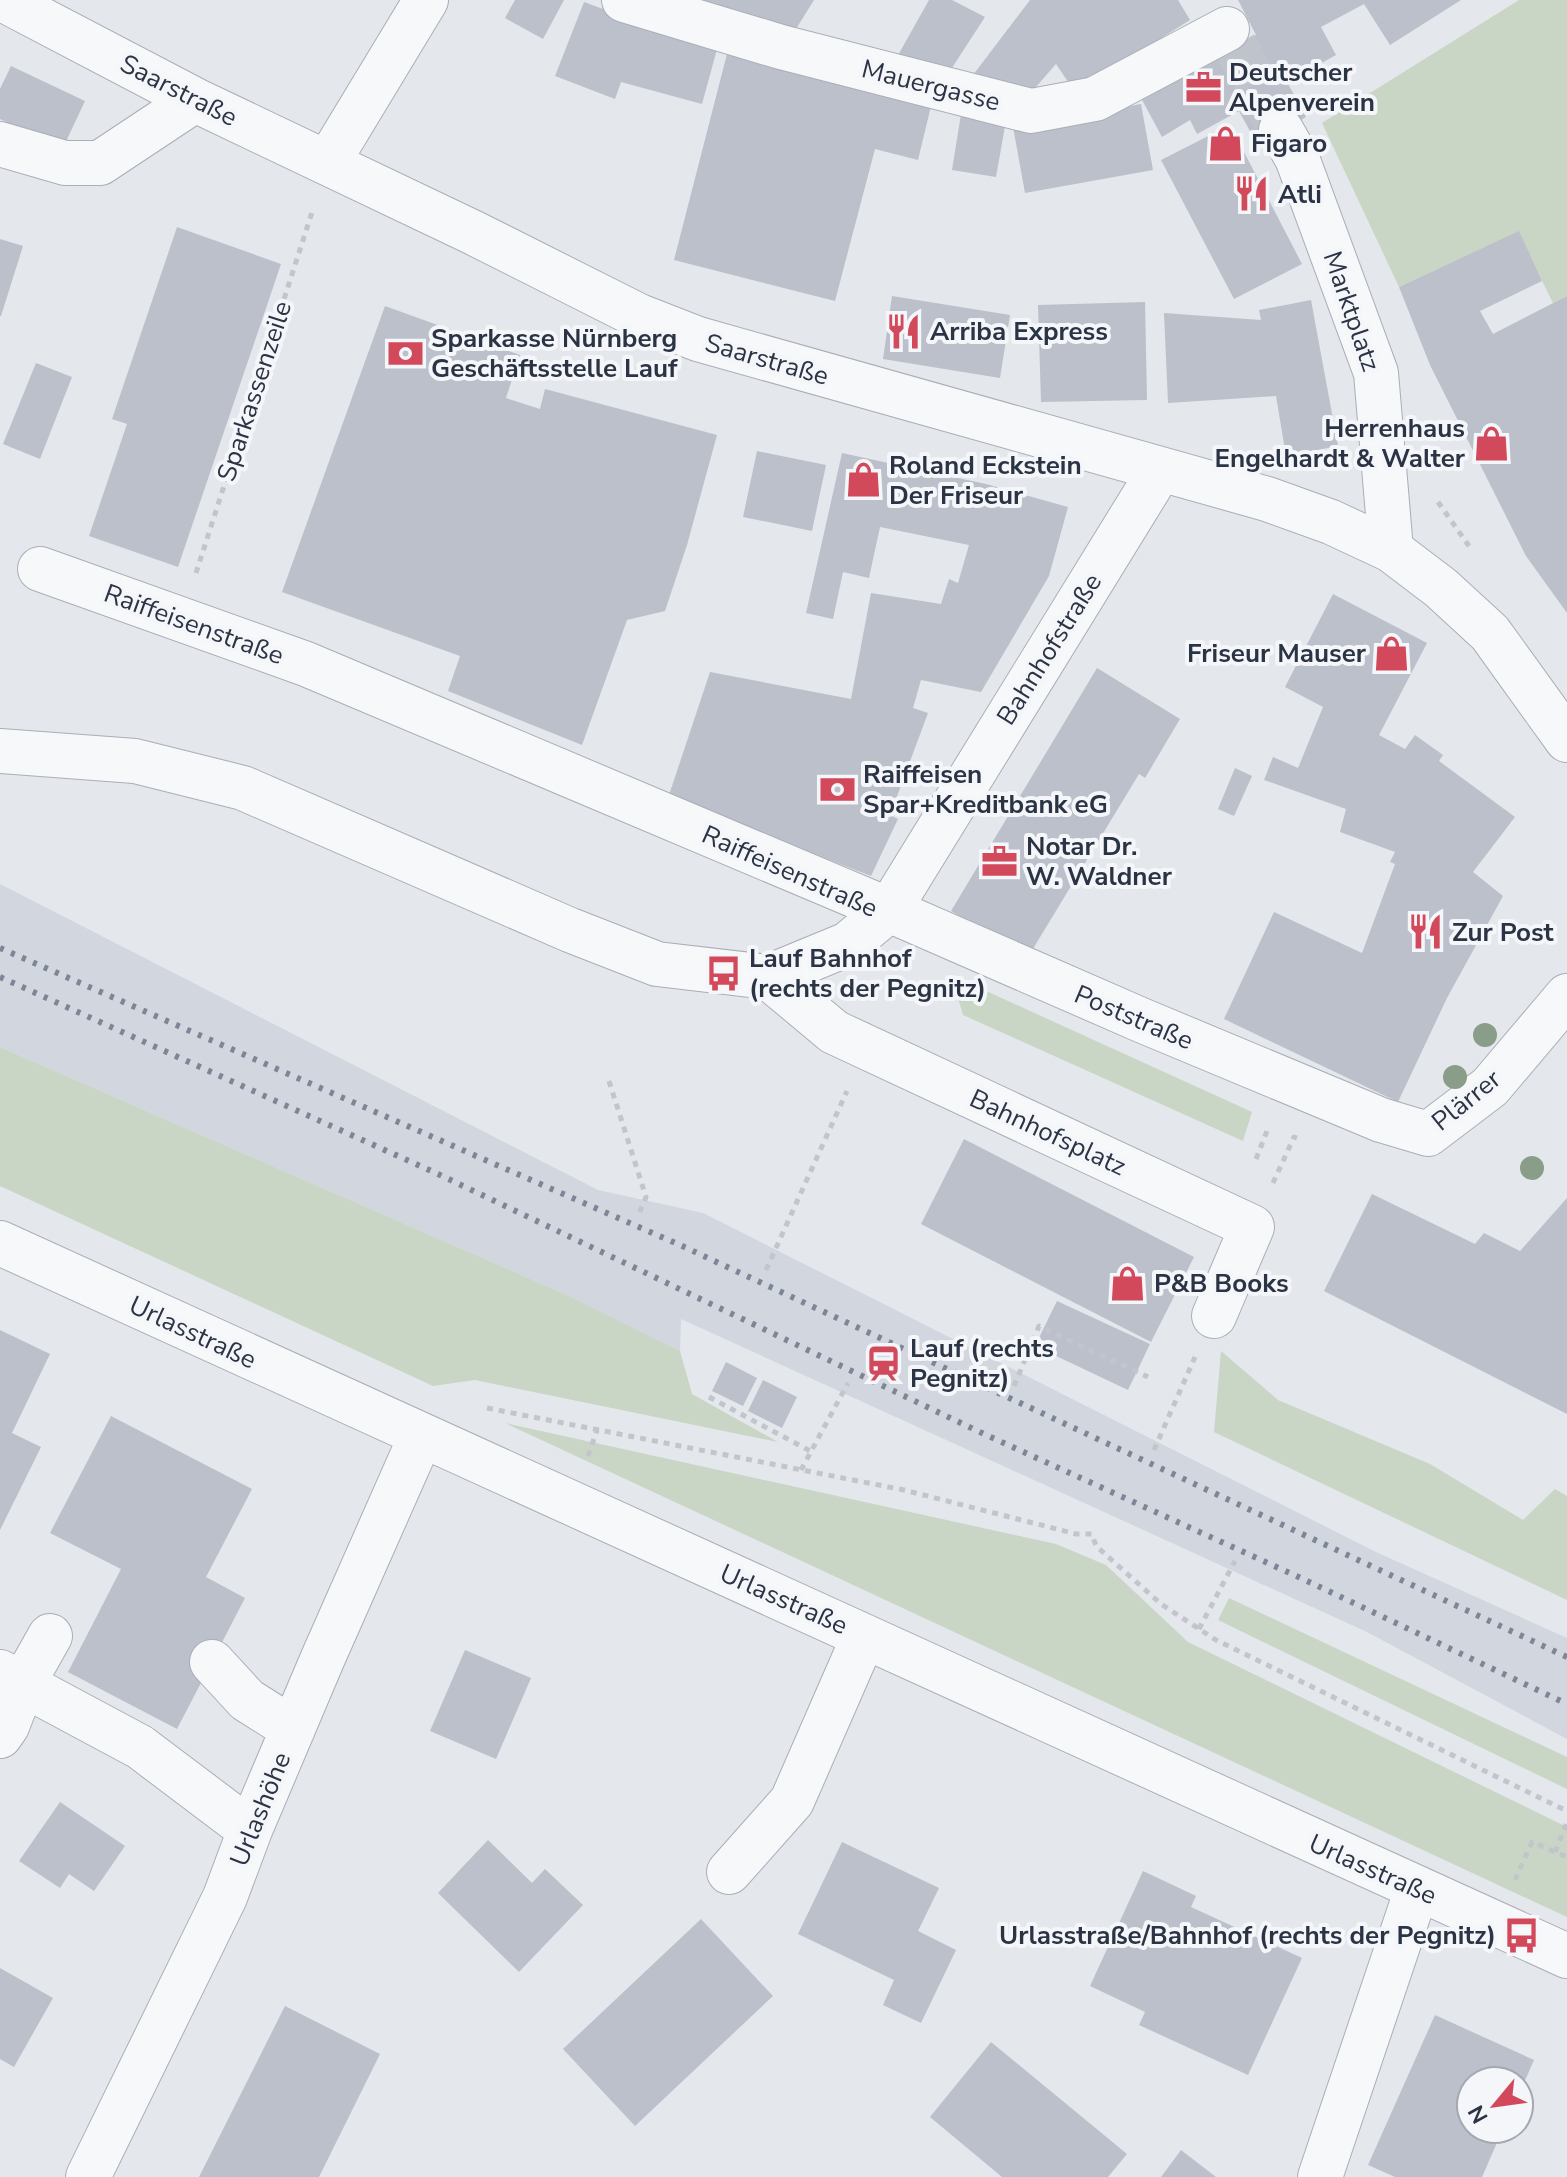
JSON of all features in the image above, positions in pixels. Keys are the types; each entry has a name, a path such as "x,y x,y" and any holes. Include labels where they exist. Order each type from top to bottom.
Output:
{"street":[{"name":"Saarstraße","path":"4,0 195,100 328,162 639,316 698,339 1267,499 1331,522 1391,550 1441,588 1490,633 1566,736"},
{"path":"328,162 426,0"},
{"name":"Mauergasse","path":"624,0 781,47 1031,111 1095,99 1224,25"},
{"path":"0,144 65,163 100,163 195,100"},
{"name":"Marktplatz","path":"1281,130 1297,158 1376,373 1391,550"},
{"name":"Bahnhofstraße","path":"889,910 1160,470"},
{"name":"Raiffeisenstraße","path":"0,751 135,761 243,788 570,930 657,964 768,977 848,944 889,910 321,670 40,569"},
{"name":"Poststraße","path":"889,910 1381,1120"},
{"name":"Bahnhofsplatz","path":"768,977 834,1032 1252,1227 1214,1316"},
{"name":"Plärrer","path":"1381,1120 1428,1134 1490,1087 1567,996"},
{"name":"Urlasstraße","path":"0,1243 1567,1956"},
{"name":"Urlashöhe","path":"88,2177 225,1897 250,1830 421,1436"},
{"path":"0,1736 7,1726 12,1677 50,1636"},
{"path":"729,1872 792,1801 864,1636"},
{"path":"212,1662 247,1700 293,1729"},
{"path":"12,1677 140,1747 250,1830"},
{"path":"1320,2177 1417,1889"}],"path":[{"name":"Sparkassenzeile","path":"181,619 328,162"},
{"path":"766,1270 867,1047"},
{"path":"609,1081 646,1197 639,1213"},
{"path":"1277,1175 1294,1137"},
{"path":"1154,1450 1214,1316"},
{"path":"1014,1386 1039,1326 1148,1377"},
{"path":"801,1470 848,1383"},
{"path":"709,1397 812,1452"},
{"path":"421,1436 467,1404 904,1490 1076,1534 1092,1534 1096,1546 1161,1604 1216,1640 1567,1811"},
{"path":"1199,1629 1235,1561"},
{"path":"1555,1852 1567,1822"},
{"path":"1515,1880 1532,1842 1567,1857"}],"shaded area":[{"path":"0,884 598,1190 703,1213 1376,1552 1567,1638 1567,1739 1367,1632 681,1319 680,1351 567,1295 0,1047"}],"green space":[{"path":"1519,0 1567,0 1567,296 1553,303 1518,232 1399,287 1322,123"},
{"path":"951,975 1252,1112 1243,1141 963,1015"},
{"path":"0,1047 567,1295 680,1351 692,1394 778,1442 475,1380 433,1386 0,1186"},
{"path":"1221,1351 1278,1400 1430,1464 1523,1520 1555,1489 1567,1496 1567,1600 1214,1432"},
{"path":"505,1423 1056,1544 1106,1565 1188,1642 1567,1827 1567,1917"},
{"path":"1229,1598 1567,1757 1567,1789 1218,1620"}],"building":[{"path":"515,0 564,0 543,39 505,18"},
{"path":"651,0 814,0 791,37"},
{"path":"929,0 952,0 985,17 948,74 897,57"},
{"path":"1030,0 1178,0 1190,20 1075,92 1056,64 1028,96 970,79"},
{"path":"1238,0 1461,0 1390,45 1364,4 1321,27 1336,55 1287,82 1306,117 1257,144 1239,111 1197,134 1190,120 1162,137 1141,98 1256,35"},
{"path":"584,2 644,24 719,42 702,104 621,82 615,99 555,76"},
{"path":"728,50 932,102 918,160 875,149 835,301 674,260"},
{"path":"11,66 85,101 62,150 0,119 0,89"},
{"path":"1141,104 1153,170 1025,193 1013,127"},
{"path":"962,108 1007,115 996,177 952,170"},
{"path":"1230,125 1302,264 1234,299 1161,160"},
{"path":"177,227 281,264 178,567 89,536 127,424 112,419"},
{"path":"1519,231 1542,281 1480,311 1493,334 1567,296 1567,613 1526,556 1430,365 1399,287"},
{"path":"0,239 23,246 1,316 0,316"},
{"path":"892,296 1010,315 1000,378 883,359"},
{"path":"1311,300 1338,446 1286,456 1276,396 1168,403 1164,313 1261,320 1259,310"},
{"path":"1145,302 1147,400 1041,402 1038,305"},
{"path":"385,306 520,355 506,398 540,409 545,389 717,435 665,611 627,620 582,745 448,691 460,656 282,592"},
{"path":"36,363 72,377 40,459 3,444"},
{"path":"757,451 826,465 812,531 743,517"},
{"path":"842,453 986,484 1068,507 1049,576 981,692 921,680 913,708 928,713 890,815 898,819 871,876 668,798 710,672 851,699 871,593 941,604 949,579 958,583 969,545 880,527 869,578 843,572 833,619 806,613"},
{"name":"Zur Post","path":"1333,594 1427,643 1379,735 1405,749 1415,735 1443,755 1439,761 1515,817 1473,872 1503,896 1447,998 1398,1102 1224,1019 1274,912 1362,953 1395,864 1390,862 1395,852 1340,832 1346,809 1264,780 1273,757 1298,768 1323,707 1285,687"},
{"path":"1097,668 1180,719 1145,778 1139,774 1028,957 951,911"},
{"path":"1235,768 1252,776 1234,816 1218,809"},
{"path":"964,1139 1194,1257 1151,1342 921,1224"},
{"path":"1372,1194 1475,1244 1484,1233 1520,1251 1567,1198 1567,1414 1324,1291"},
{"path":"1057,1301 1150,1344 1128,1390 1035,1346"},
{"path":"0,1330 50,1354 12,1433 41,1447 0,1530"},
{"path":"726,1362 757,1378 743,1406 712,1391"},
{"path":"763,1380 797,1397 782,1428 748,1411"},
{"path":"111,1416 252,1489 206,1577 245,1598 177,1729 68,1672 121,1569 50,1533"},
{"path":"465,1650 531,1678 496,1759 430,1731"},
{"path":"60,1802 125,1846 94,1891 69,1874 60,1888 19,1861"},
{"path":"488,1840 532,1883 545,1869 583,1905 519,1972 438,1893"},
{"path":"842,1842 939,1888 918,1931 956,1950 921,2023 883,2005 894,1980 798,1934"},
{"path":"1143,1871 1196,1896 1191,1907 1302,1958 1248,2075 1139,2025 1145,2012 1090,1986"},
{"path":"701,1919 773,1996 635,2126 563,2049"},
{"path":"0,1968 53,1998 14,2067 0,2059"},
{"path":"285,2006 380,2054 319,2177 199,2177"},
{"path":"1435,2015 1534,2060 1532,2065 1455,2065 1455,2145 1496,2145 1482,2177 1395,2177 1368,2165"},
{"path":"991,2042 1127,2154 1108,2177 1002,2177 930,2117"},
{"path":"1181,2150 1216,2177 1161,2177"}],"tunnel":[{"path":"1235,45 1281,130"}],"railway":[{"path":"0,948 680,1245 1567,1657"},
{"path":"0,977 438,1174 984,1434 1303,1579 1567,1704"}],"place":[{"name":"Deutscher Alpenverein","path":"1203,87"},
{"name":"Figaro","path":"1225,143"},
{"name":"Atli","path":"1252,194"},
{"name":"Arriba Express","path":"904,331"},
{"name":"Sparkasse Nürnberg Geschäftsstelle Lauf","path":"405,353"},
{"name":"Herrenhaus Engelhardt & Walter","path":"1491,443"},
{"name":"Roland Eckstein Der Friseur","path":"863,480"},
{"name":"Friseur Mauser","path":"1392,653"},
{"name":"Raiffeisen Spar+Kreditbank eG","path":"837,789"},
{"name":"Notar Dr. W. Waldner","path":"1000,861"},
{"name":"Zur Post","path":"1426,932"},
{"name":"Lauf Bahnhof (rechts der Pegnitz)","path":"723,973"},
{"name":"P&B Books","path":"1128,1283"},
{"name":"Lauf (rechts Pegnitz)","path":"884,1363"},
{"name":"Urlasstraße/Bahnhof (rechts der Pegnitz)","path":"1522,1935"}]}
